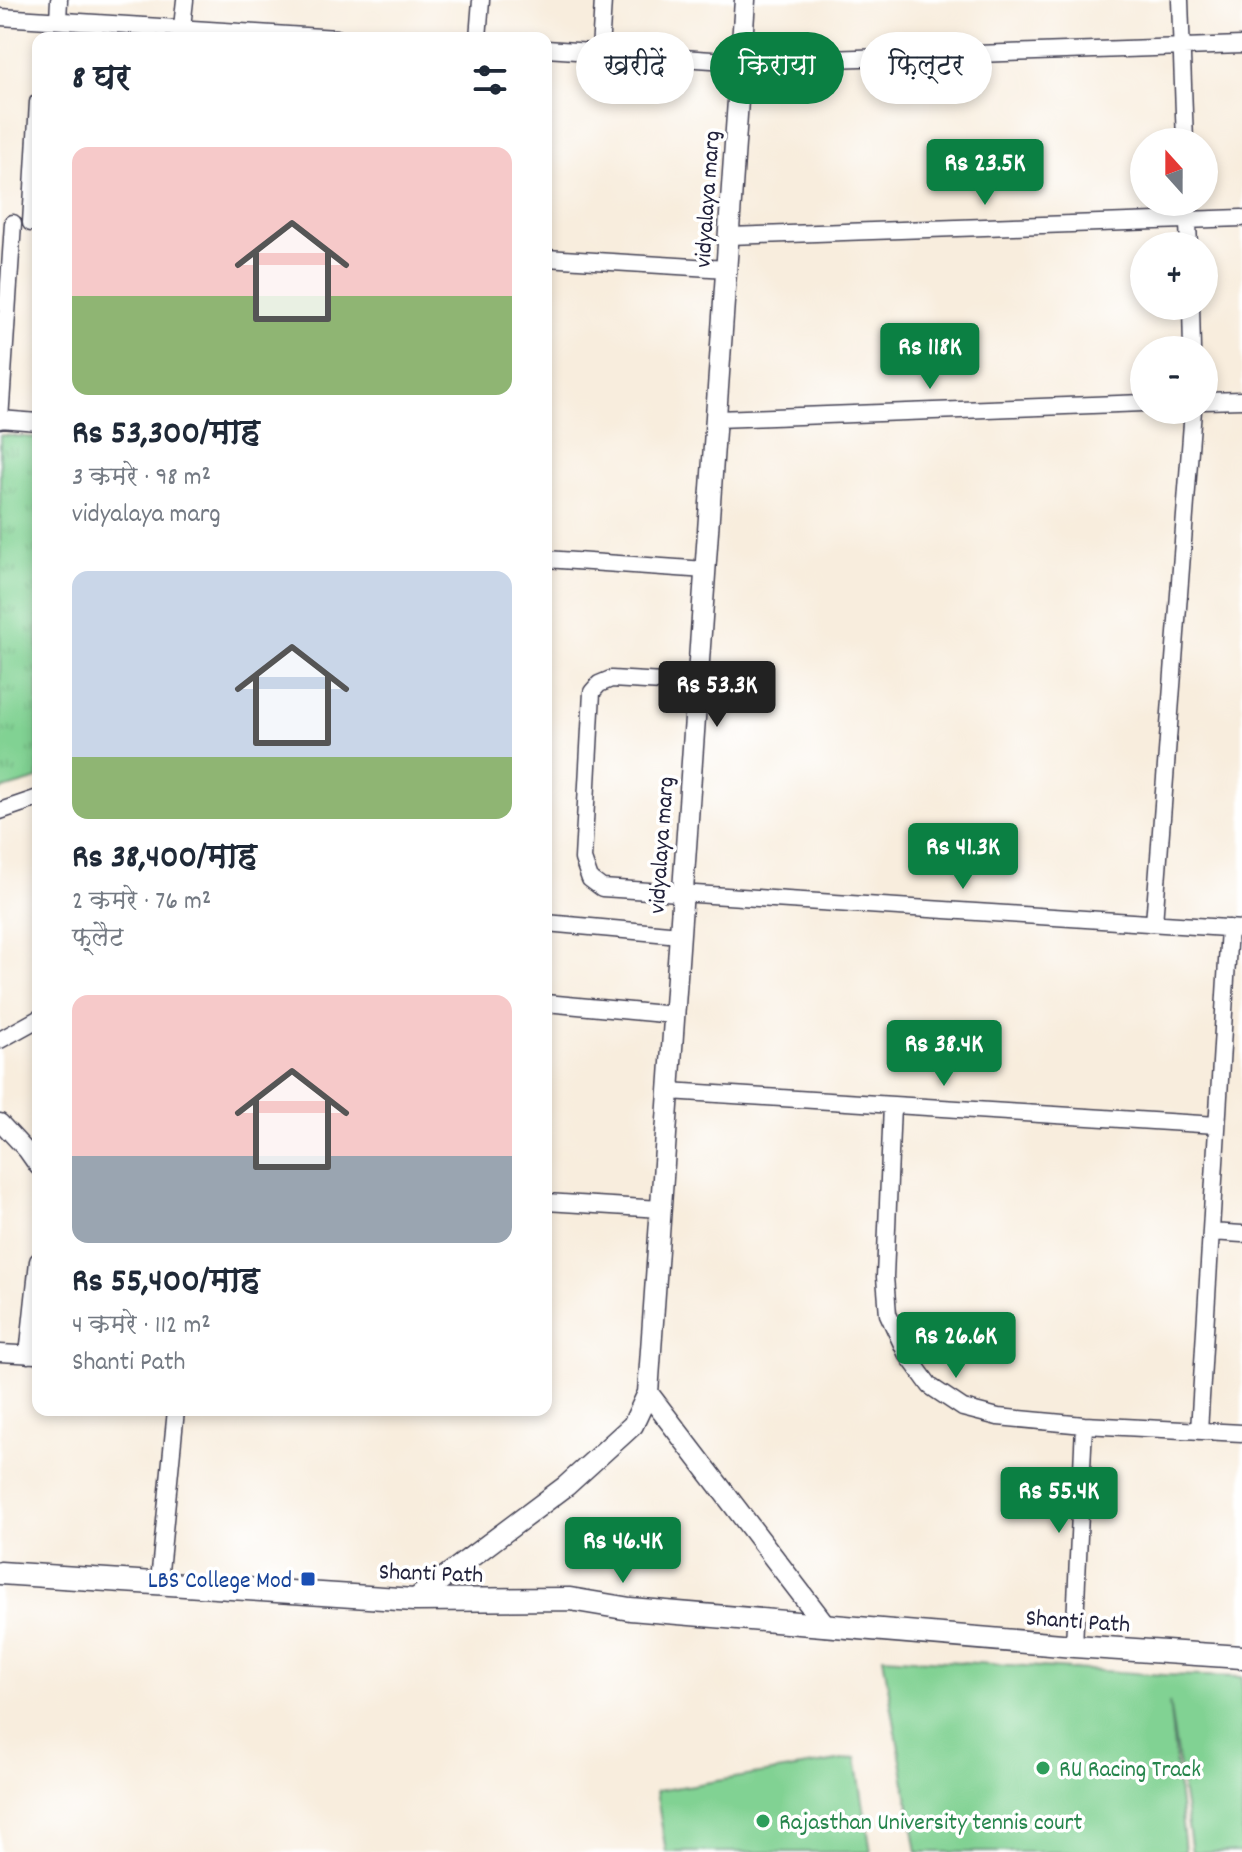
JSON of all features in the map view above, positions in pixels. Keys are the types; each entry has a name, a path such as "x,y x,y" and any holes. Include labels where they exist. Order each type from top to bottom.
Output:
{"main road":[{"name":"Shanti Path","path":"0,1573 414,1600 570,1599 630,1609 826,1626 1242,1657"}],"street":[{"path":"45,32 59,0"},
{"path":"182,27 185,0"},
{"path":"478,32 481,0"},
{"path":"601,32 603,0"},
{"name":"vidyalaya marg","path":"743,32 745,0"},
{"path":"1180,0 1184,128"},
{"path":"0,17 223,32"},
{"path":"844,59 1242,45"},
{"path":"552,49 576,50"},
{"name":"vidyalaya marg","path":"648,1393 739,104"},
{"path":"1188,216 1188,232"},
{"path":"729,236 1242,218"},
{"path":"32,224 6,223 0,420 32,422"},
{"path":"552,258 727,269"},
{"path":"1218,401 1242,400"},
{"path":"717,419 1130,404"},
{"path":"1154,923 1192,424"},
{"path":"552,559 706,570"},
{"path":"698,684 611,679 599,684 592,692 583,859 590,879 602,888 1235,928 1217,1125 1199,1431"},
{"path":"0,811 32,800"},
{"path":"552,924 680,935"},
{"path":"552,1004 674,1015"},
{"path":"0,1040 32,1022"},
{"path":"669,1091 1217,1125"},
{"path":"892,1105 885,1277 888,1314 906,1353 930,1386 963,1408 998,1417 1242,1433"},
{"path":"0,1122 32,1158"},
{"path":"552,1202 661,1209"},
{"path":"1211,1232 1242,1234"},
{"path":"0,1353 32,1355"},
{"path":"414,1600 566,1486 633,1425 648,1393 826,1626"},
{"path":"159,1581 175,1416"},
{"path":"1074,1646 1084,1425"}],"green space":[{"path":"0,435 32,438 32,781 0,790"},
{"path":"883,1657 1242,1677 1242,1852 1192,1852 1169,1702 1185,1852 917,1852"},
{"name":"Rajasthan University tennis court","path":"856,1758 871,1852 666,1852 656,1791"}],"place":[{"name":"LBS College Mod","path":"308,1579"},
{"name":"RU Racing Track","path":"1043,1768"},
{"name":"Rajasthan University tennis court","path":"763,1821"}]}
